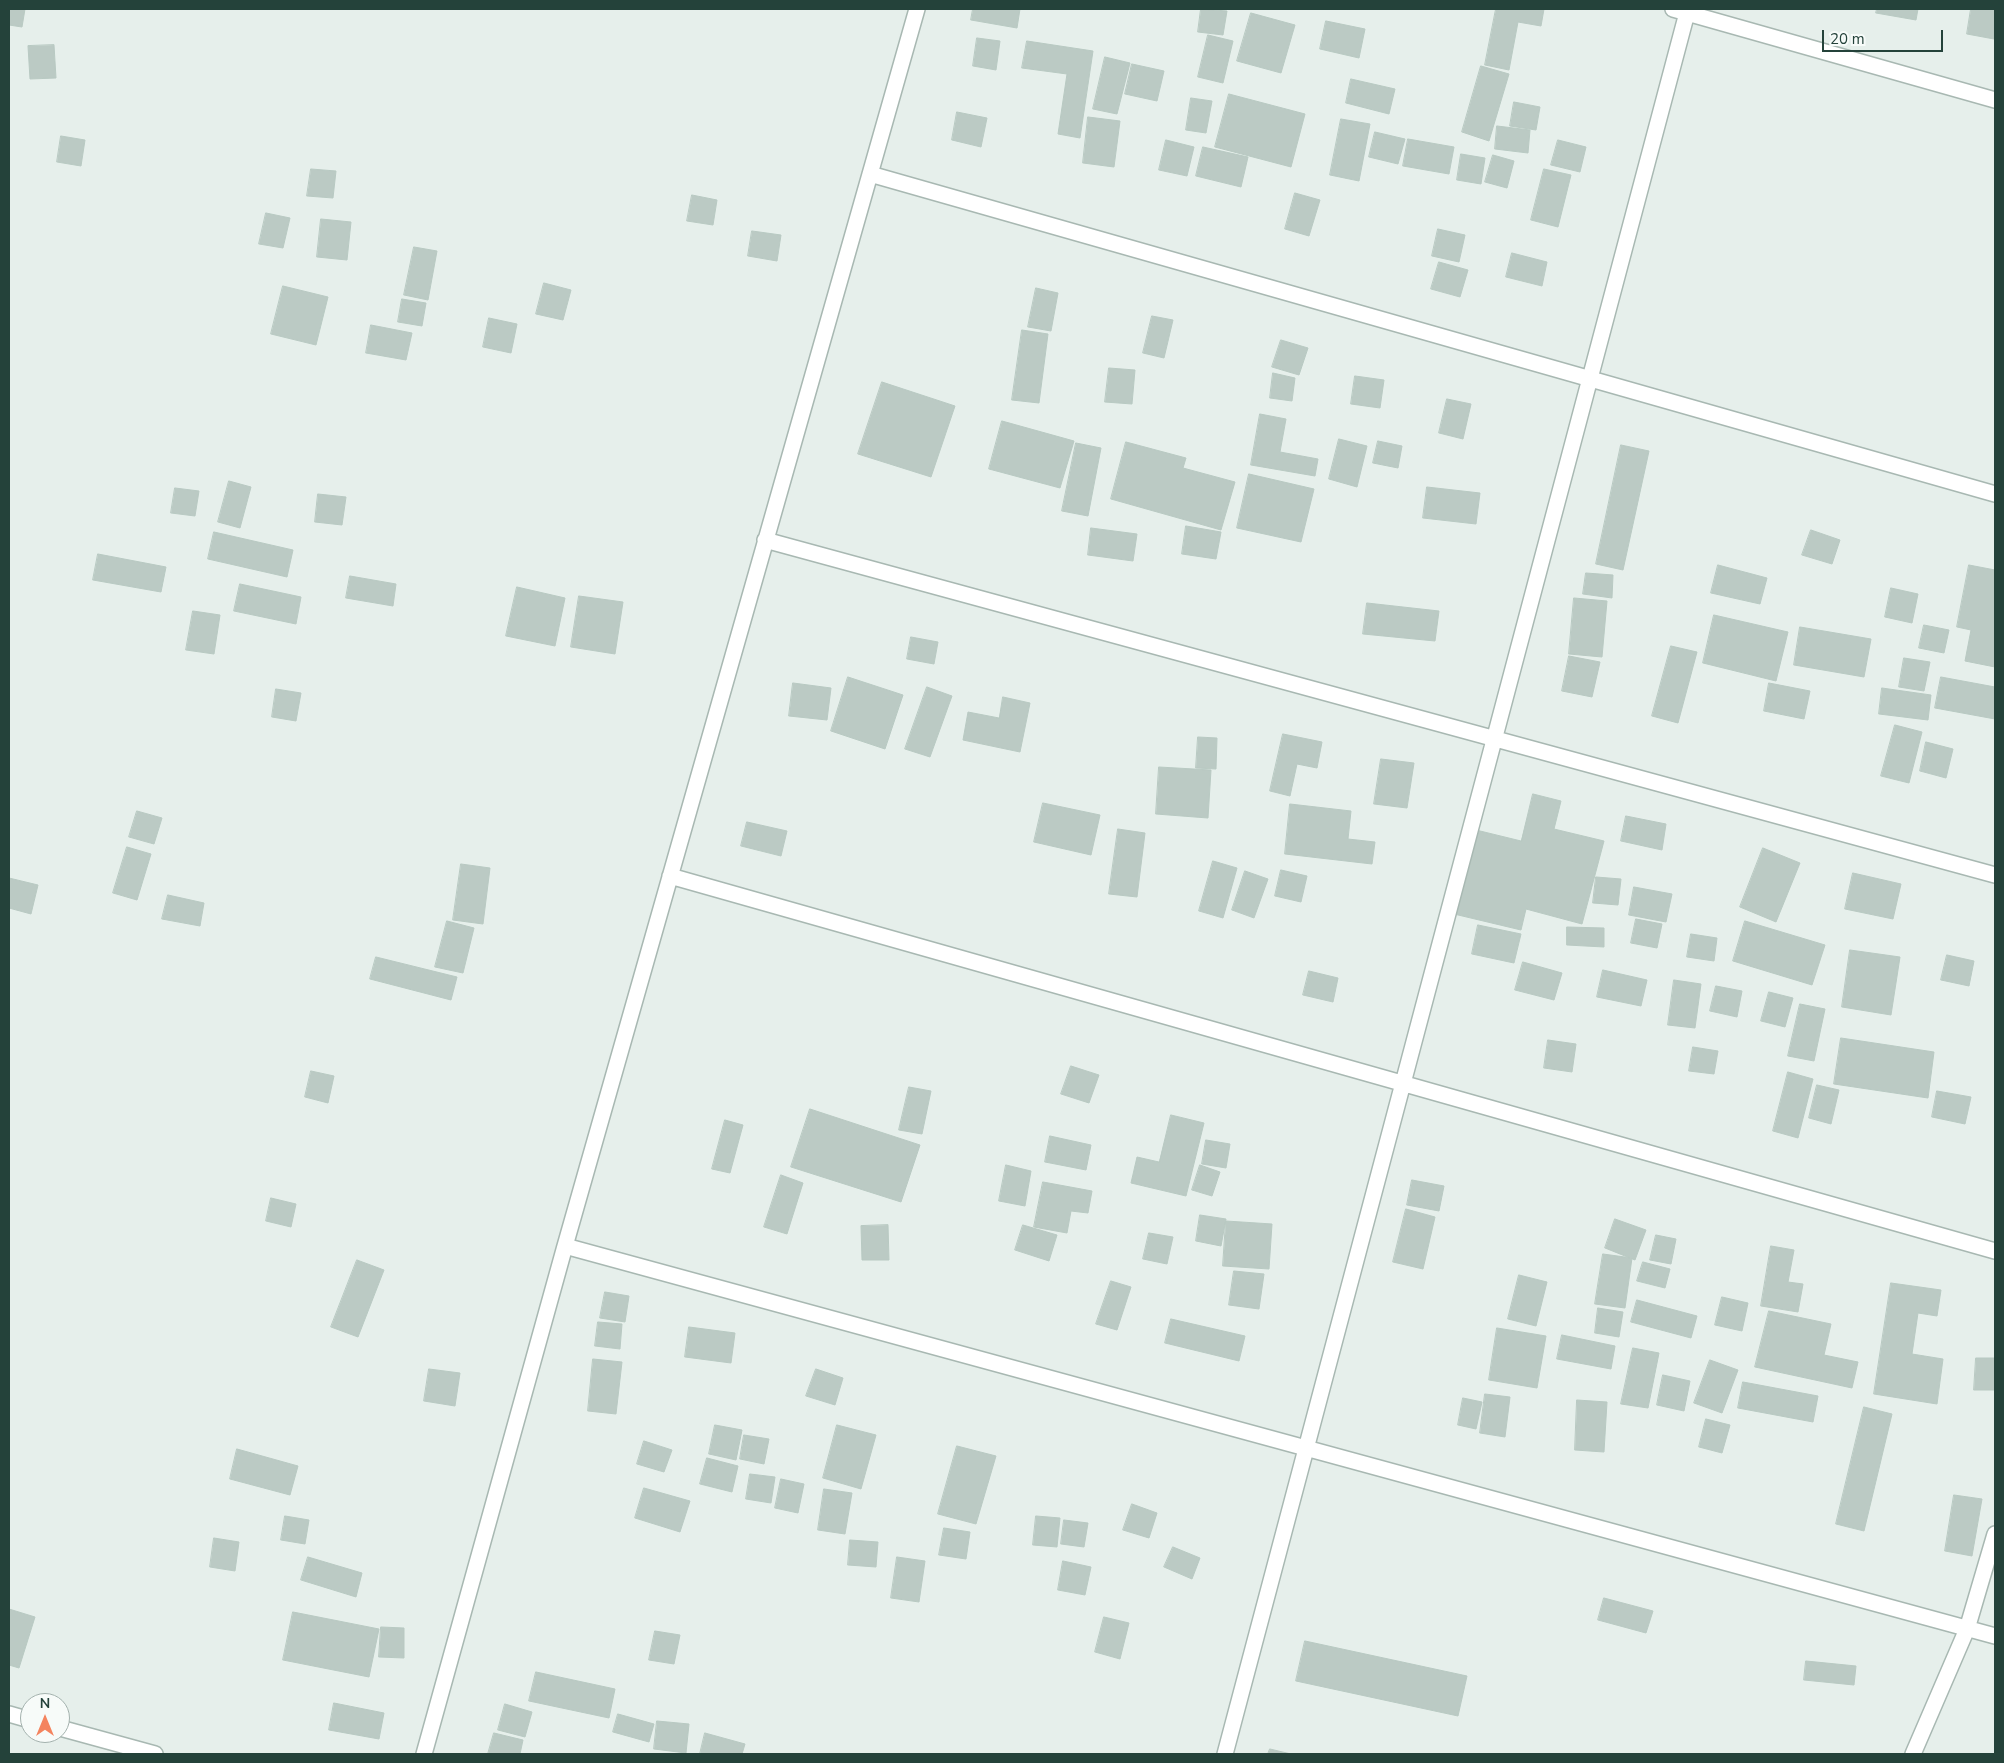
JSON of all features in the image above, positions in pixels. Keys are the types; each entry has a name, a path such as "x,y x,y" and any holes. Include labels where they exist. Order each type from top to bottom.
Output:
{"street":[{"path":"424,1754 565,1246 917,9"},
{"path":"1225,1754 1590,379 1683,10 1995,100"},
{"path":"870,174 1995,494"},
{"path":"766,540 1995,875"},
{"path":"670,876 1995,1251"},
{"path":"565,1246 1995,1636"},
{"path":"1913,1754 1967,1629 1995,1534"},
{"path":"70,1731 155,1754"}],"building":[{"path":"9,9 25,9 22,27 9,25"},
{"path":"973,9 1020,9 1017,28 971,20"},
{"path":"1201,9 1227,11 1223,35 1198,32"},
{"path":"1496,9 1544,9 1541,26 1518,22 1509,70 1485,65"},
{"path":"1877,9 1918,9 1916,20 1876,13"},
{"path":"1971,9 1995,9 1994,39 1967,34"},
{"path":"1251,13 1295,25 1281,73 1237,61"},
{"path":"1326,21 1365,29 1359,58 1320,49"},
{"path":"1208,35 1233,41 1223,83 1198,77"},
{"path":"977,38 1000,41 996,70 973,66"},
{"path":"1027,41 1093,51 1080,138 1058,134 1067,74 1022,68"},
{"path":"54,45 56,78 30,79 28,46"},
{"path":"1105,57 1130,63 1117,114 1093,109"},
{"path":"1132,64 1164,71 1157,101 1125,94"},
{"path":"1481,66 1509,74 1489,141 1462,132"},
{"path":"1351,79 1395,89 1389,114 1346,103"},
{"path":"1229,94 1305,114 1291,167 1215,147"},
{"path":"1191,98 1212,101 1206,133 1186,130"},
{"path":"1514,102 1540,107 1536,130 1510,126"},
{"path":"957,112 987,118 981,147 952,140"},
{"path":"1088,117 1120,121 1114,167 1083,163"},
{"path":"1341,119 1370,124 1359,181 1330,175"},
{"path":"1497,126 1530,130 1528,153 1495,149"},
{"path":"1375,132 1405,139 1398,164 1369,157"},
{"path":"61,136 85,140 81,166 57,162"},
{"path":"1408,139 1454,147 1449,174 1403,166"},
{"path":"1166,140 1194,147 1187,176 1159,170"},
{"path":"1558,140 1586,147 1580,172 1551,165"},
{"path":"1203,147 1248,157 1241,187 1196,176"},
{"path":"1461,154 1485,158 1481,184 1457,180"},
{"path":"1493,155 1514,161 1507,188 1485,182"},
{"path":"311,169 336,171 333,198 307,196"},
{"path":"1544,169 1571,175 1558,227 1531,220"},
{"path":"1295,193 1320,200 1309,236 1285,229"},
{"path":"692,195 717,200 713,225 687,221"},
{"path":"266,213 290,218 283,248 259,244"},
{"path":"321,219 351,222 347,260 317,257"},
{"path":"1438,229 1465,235 1459,262 1432,256"},
{"path":"752,231 781,235 777,261 748,256"},
{"path":"414,247 437,251 428,300 404,295"},
{"path":"1512,253 1547,262 1542,286 1506,277"},
{"path":"1439,262 1468,270 1460,297 1431,289"},
{"path":"544,283 571,290 563,320 536,314"},
{"path":"283,286 328,297 316,345 271,334"},
{"path":"1036,288 1058,293 1051,331 1028,327"},
{"path":"402,299 426,303 422,326 398,322"},
{"path":"1152,316 1173,320 1164,358 1143,353"},
{"path":"489,318 517,324 511,353 483,347"},
{"path":"371,325 412,333 406,360 366,353"},
{"path":"1022,330 1048,334 1039,403 1012,400"},
{"path":"1281,340 1308,348 1299,375 1272,367"},
{"path":"1109,368 1135,370 1132,404 1105,402"},
{"path":"1273,373 1295,378 1292,401 1270,398"},
{"path":"1355,376 1384,380 1380,408 1351,404"},
{"path":"882,382 955,406 931,477 858,454"},
{"path":"1447,399 1471,404 1463,439 1439,433"},
{"path":"1260,414 1286,419 1280,452 1318,459 1315,476 1251,465"},
{"path":"1002,421 1074,441 1060,488 989,469"},
{"path":"1339,439 1367,446 1357,487 1329,479"},
{"path":"1378,441 1402,446 1398,468 1373,463"},
{"path":"1126,442 1186,458 1183,468 1235,482 1221,530 1111,499"},
{"path":"1076,443 1101,448 1088,516 1062,511"},
{"path":"1621,445 1649,451 1623,570 1596,564"},
{"path":"1249,474 1314,489 1301,542 1237,528"},
{"path":"229,481 251,487 240,528 218,522"},
{"path":"1427,487 1480,493 1476,524 1423,518"},
{"path":"175,488 199,491 195,516 171,513"},
{"path":"318,494 346,497 342,525 315,522"},
{"path":"1186,526 1221,532 1216,559 1182,554"},
{"path":"1091,528 1137,534 1133,561 1088,555"},
{"path":"1811,530 1840,540 1832,564 1802,555"},
{"path":"214,532 293,550 287,577 208,559"},
{"path":"98,554 166,567 161,592 93,580"},
{"path":"1718,565 1767,578 1760,604 1711,593"},
{"path":"1969,565 1995,570 1995,667 1965,661 1971,630 1957,627"},
{"path":"1586,573 1613,575 1612,598 1583,594"},
{"path":"350,576 396,584 393,606 346,598"},
{"path":"240,584 301,597 296,624 234,611"},
{"path":"517,587 565,598 555,646 506,636"},
{"path":"1891,588 1918,594 1912,623 1885,617"},
{"path":"579,596 623,602 615,654 571,647"},
{"path":"1574,598 1607,601 1602,657 1569,654"},
{"path":"1367,603 1439,611 1435,641 1363,634"},
{"path":"193,611 220,615 214,654 186,650"},
{"path":"1714,615 1788,632 1776,681 1703,663"},
{"path":"1924,625 1949,630 1944,653 1919,648"},
{"path":"1800,627 1871,639 1864,677 1794,665"},
{"path":"911,637 938,642 934,664 907,659"},
{"path":"1671,646 1697,652 1678,723 1652,716"},
{"path":"1569,656 1600,662 1592,697 1562,691"},
{"path":"1904,658 1930,662 1924,691 1899,687"},
{"path":"848,677 903,695 885,749 831,731"},
{"path":"1941,677 1995,687 1995,719 1935,708"},
{"path":"793,683 831,688 827,720 789,716"},
{"path":"1769,683 1810,691 1804,719 1764,711"},
{"path":"927,687 952,696 930,757 905,749"},
{"path":"1882,688 1931,695 1928,720 1879,714"},
{"path":"276,689 301,693 296,721 272,717"},
{"path":"1003,697 1030,703 1020,752 963,740 968,712 999,718"},
{"path":"1895,725 1922,732 1909,783 1881,776"},
{"path":"1283,734 1322,742 1317,768 1297,764 1290,796 1270,791"},
{"path":"1198,737 1217,738 1216,769 1196,768"},
{"path":"1926,742 1953,749 1946,778 1920,771"},
{"path":"1381,759 1414,763 1407,808 1374,804"},
{"path":"1159,767 1211,770 1208,818 1156,814"},
{"path":"1533,794 1561,801 1554,829 1604,841 1582,924 1526,909 1521,930 1454,914 1476,830 1521,841"},
{"path":"1043,803 1100,815 1091,855 1034,842"},
{"path":"1290,804 1351,811 1348,839 1375,842 1372,864 1285,854"},
{"path":"137,811 162,818 154,844 129,837"},
{"path":"1626,816 1666,824 1662,850 1621,841"},
{"path":"747,822 787,831 781,856 741,846"},
{"path":"1118,829 1145,833 1137,897 1109,894"},
{"path":"127,847 151,854 137,900 113,893"},
{"path":"1763,848 1800,863 1776,922 1740,907"},
{"path":"1213,861 1237,868 1223,918 1199,911"},
{"path":"461,864 490,868 483,924 453,920"},
{"path":"1281,870 1307,876 1301,902 1275,896"},
{"path":"1245,871 1268,879 1254,918 1232,910"},
{"path":"1853,873 1901,884 1893,919 1845,909"},
{"path":"1596,877 1621,879 1618,905 1593,903"},
{"path":"9,878 38,885 31,914 9,908"},
{"path":"1634,887 1672,894 1666,922 1629,915"},
{"path":"168,895 204,903 200,926 162,919"},
{"path":"1636,919 1662,924 1657,948 1631,943"},
{"path":"447,921 474,928 463,973 435,967"},
{"path":"1745,921 1825,945 1812,985 1733,961"},
{"path":"1478,925 1521,934 1514,963 1472,954"},
{"path":"1567,927 1604,928 1604,947 1567,945"},
{"path":"1691,934 1717,938 1714,961 1687,957"},
{"path":"1850,950 1900,957 1891,1015 1842,1007"},
{"path":"1947,955 1974,961 1969,986 1941,980"},
{"path":"376,957 457,977 451,1000 370,979"},
{"path":"1523,962 1562,973 1554,1000 1515,990"},
{"path":"1603,970 1647,980 1641,1006 1597,997"},
{"path":"1309,971 1338,978 1333,1002 1303,995"},
{"path":"1674,980 1701,984 1695,1028 1668,1025"},
{"path":"1716,986 1742,991 1737,1017 1710,1011"},
{"path":"1769,992 1793,998 1785,1027 1761,1021"},
{"path":"1800,1004 1825,1009 1814,1061 1788,1056"},
{"path":"1841,1038 1934,1052 1928,1098 1834,1084"},
{"path":"1548,1040 1576,1044 1572,1072 1544,1068"},
{"path":"1693,1047 1718,1051 1714,1074 1689,1071"},
{"path":"1071,1066 1099,1075 1089,1103 1061,1094"},
{"path":"311,1071 334,1076 328,1103 305,1097"},
{"path":"1788,1072 1813,1079 1798,1138 1773,1131"},
{"path":"1817,1085 1839,1090 1831,1124 1809,1118"},
{"path":"909,1087 931,1091 922,1134 899,1130"},
{"path":"1937,1091 1971,1097 1965,1124 1932,1117"},
{"path":"810,1109 920,1145 901,1202 791,1167"},
{"path":"1171,1115 1204,1123 1186,1196 1131,1183 1137,1157 1159,1162"},
{"path":"725,1120 743,1125 730,1173 712,1169"},
{"path":"1050,1136 1091,1145 1086,1170 1045,1162"},
{"path":"1206,1140 1230,1144 1226,1168 1202,1164"},
{"path":"1006,1165 1031,1171 1025,1206 999,1201"},
{"path":"1200,1165 1220,1172 1212,1196 1192,1190"},
{"path":"781,1175 803,1183 787,1234 764,1227"},
{"path":"1412,1180 1444,1186 1439,1211 1407,1205"},
{"path":"1043,1182 1092,1191 1088,1213 1071,1211 1067,1233 1034,1227"},
{"path":"271,1198 296,1204 291,1227 266,1221"},
{"path":"1406,1209 1435,1217 1423,1269 1393,1262"},
{"path":"1200,1215 1226,1219 1221,1246 1196,1241"},
{"path":"1615,1219 1646,1230 1635,1260 1605,1248"},
{"path":"1226,1221 1272,1224 1269,1269 1223,1266"},
{"path":"888,1225 889,1260 862,1260 861,1226"},
{"path":"1023,1225 1057,1235 1049,1261 1015,1250"},
{"path":"1149,1233 1173,1237 1167,1264 1143,1259"},
{"path":"1656,1235 1676,1239 1671,1264 1650,1260"},
{"path":"1771,1246 1794,1250 1788,1282 1803,1284 1798,1312 1761,1306"},
{"path":"1603,1254 1632,1258 1625,1308 1595,1304"},
{"path":"357,1260 384,1270 358,1337 331,1327"},
{"path":"1643,1262 1670,1269 1665,1288 1637,1281"},
{"path":"1234,1271 1264,1274 1259,1309 1229,1305"},
{"path":"1519,1275 1547,1282 1536,1326 1508,1319"},
{"path":"1111,1281 1131,1287 1117,1330 1096,1324"},
{"path":"1891,1283 1941,1290 1937,1316 1918,1313 1912,1354 1943,1359 1937,1404 1874,1394"},
{"path":"605,1292 629,1296 625,1322 600,1318"},
{"path":"1722,1297 1748,1303 1742,1331 1715,1325"},
{"path":"1637,1300 1697,1316 1691,1338 1631,1322"},
{"path":"1598,1308 1623,1312 1619,1337 1595,1333"},
{"path":"1769,1311 1831,1324 1824,1355 1858,1362 1852,1388 1755,1367"},
{"path":"1171,1319 1245,1336 1239,1361 1165,1343"},
{"path":"598,1322 622,1324 620,1349 595,1346"},
{"path":"689,1327 735,1333 731,1363 685,1357"},
{"path":"1497,1328 1546,1336 1537,1388 1489,1380"},
{"path":"1562,1335 1615,1346 1611,1369 1557,1359"},
{"path":"1633,1348 1659,1353 1648,1408 1621,1404"},
{"path":"1976,1358 1995,1358 1995,1390 1974,1390"},
{"path":"593,1359 622,1362 616,1414 588,1411"},
{"path":"1710,1360 1738,1370 1722,1413 1694,1403"},
{"path":"429,1369 460,1373 455,1406 424,1401"},
{"path":"816,1369 843,1378 835,1405 806,1396"},
{"path":"1663,1375 1690,1381 1684,1411 1657,1405"},
{"path":"1743,1382 1818,1396 1813,1422 1738,1408"},
{"path":"1485,1394 1510,1397 1505,1437 1480,1433"},
{"path":"1463,1398 1482,1402 1476,1429 1458,1425"},
{"path":"1577,1400 1607,1402 1604,1452 1575,1450"},
{"path":"1864,1407 1892,1414 1864,1531 1836,1524"},
{"path":"1706,1419 1730,1425 1722,1453 1699,1447"},
{"path":"715,1425 742,1430 736,1460 709,1454"},
{"path":"837,1425 876,1435 861,1489 823,1478"},
{"path":"744,1435 769,1439 764,1464 740,1459"},
{"path":"644,1441 672,1450 664,1472 637,1464"},
{"path":"957,1446 996,1456 976,1524 938,1514"},
{"path":"237,1449 298,1466 290,1495 230,1479"},
{"path":"707,1458 738,1466 732,1492 700,1484"},
{"path":"750,1474 775,1477 771,1503 746,1499"},
{"path":"781,1479 804,1484 798,1513 775,1508"},
{"path":"644,1488 690,1501 680,1532 635,1518"},
{"path":"824,1489 852,1493 845,1534 818,1530"},
{"path":"1954,1495 1982,1499 1972,1556 1945,1551"},
{"path":"1132,1504 1157,1513 1149,1538 1123,1530"},
{"path":"285,1516 309,1520 305,1544 281,1540"},
{"path":"1036,1516 1060,1518 1057,1547 1033,1545"},
{"path":"1064,1520 1088,1523 1084,1547 1061,1544"},
{"path":"944,1528 970,1532 966,1559 939,1555"},
{"path":"214,1538 239,1542 235,1571 210,1567"},
{"path":"850,1540 878,1542 876,1567 848,1565"},
{"path":"1173,1547 1200,1558 1192,1579 1164,1567"},
{"path":"308,1557 362,1573 356,1597 301,1580"},
{"path":"897,1557 925,1561 919,1602 891,1598"},
{"path":"1063,1561 1091,1567 1085,1595 1058,1590"},
{"path":"1604,1598 1653,1611 1646,1633 1598,1620"},
{"path":"9,1609 35,1617 19,1668 9,1665"},
{"path":"293,1612 379,1629 369,1677 283,1660"},
{"path":"1104,1617 1129,1623 1120,1659 1095,1652"},
{"path":"381,1627 404,1628 404,1658 379,1657"},
{"path":"655,1631 680,1635 674,1664 649,1660"},
{"path":"1305,1641 1467,1676 1458,1716 1296,1681"},
{"path":"1806,1661 1856,1666 1854,1685 1804,1680"},
{"path":"536,1672 615,1689 609,1718 529,1701"},
{"path":"334,1703 384,1713 379,1739 329,1730"},
{"path":"505,1704 532,1712 525,1737 498,1730"},
{"path":"618,1714 654,1724 649,1742 613,1732"},
{"path":"657,1721 689,1724 686,1753 654,1749"},
{"path":"494,1733 523,1740 520,1754 488,1754"},
{"path":"705,1733 745,1744 742,1754 700,1754"},
{"path":"1270,1749 1291,1754 1268,1754"}]}
